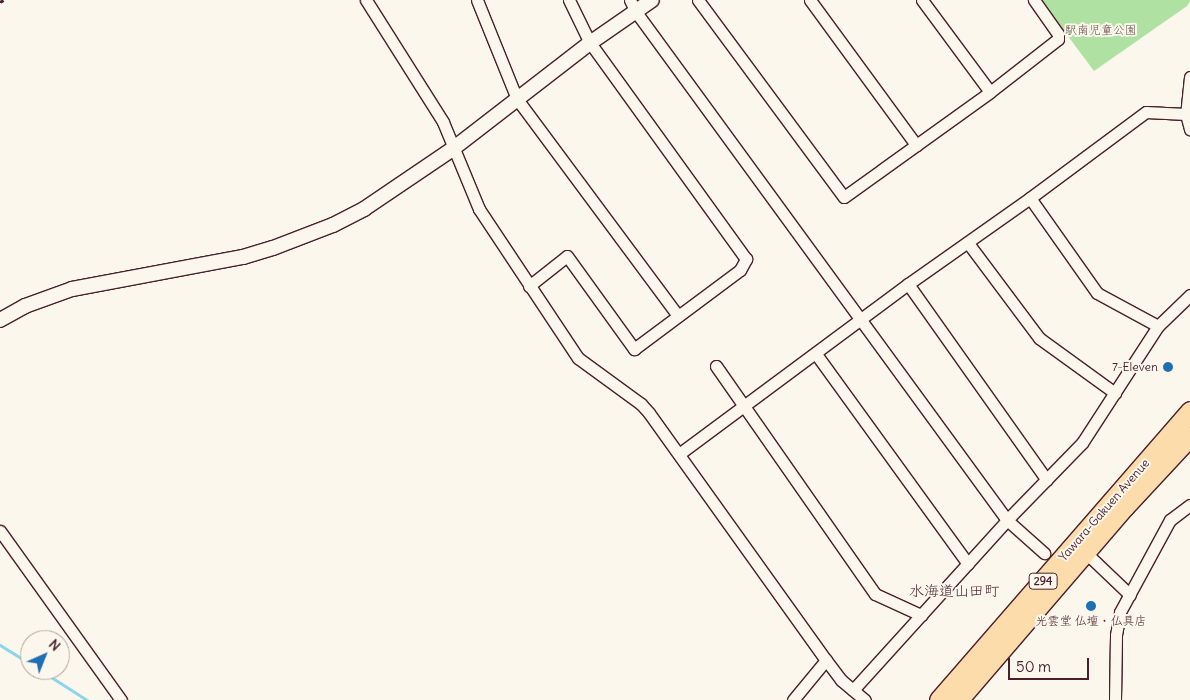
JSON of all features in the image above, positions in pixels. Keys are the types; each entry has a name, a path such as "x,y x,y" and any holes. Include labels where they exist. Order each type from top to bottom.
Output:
{"highway":[{"name":"Yawara-Gakuen Avenue","path":"939,700 1190,411"},
{"name":"Yawara-Gakuen Avenue","path":"958,700 1124,507 1190,436"}],"street":[{"path":"366,0 443,122 479,209 578,358 641,404 680,454 841,680 865,700"},
{"path":"477,0 517,99 678,316"},
{"path":"529,286 567,256 634,349 740,270 746,259 590,43 569,0"},
{"path":"0,320 26,306 72,289 244,256 305,237 364,209 454,148 590,43 633,6 652,0"},
{"path":"698,0 844,197 990,92 1058,40 1058,34 1034,0"},
{"path":"810,0 916,145"},
{"path":"922,0 990,92"},
{"path":"633,6 1007,520 1044,553"},
{"path":"1190,77 1186,114 1190,129"},
{"path":"680,454 908,284 968,243 1146,112 1186,114"},
{"path":"1030,198 1097,293 1158,326"},
{"path":"968,243 1039,338 1115,394"},
{"path":"908,284 1047,480"},
{"path":"853,690 1007,520 1082,443 1158,326 1190,296"},
{"path":"816,354 968,564"},
{"path":"716,366 875,594 921,615"},
{"path":"1115,700 1116,635 1120,612 1170,520 1190,505"},
{"path":"0,531 121,700"},
{"path":"1085,552 1130,595"},
{"path":"793,700 826,660"}],"green space":[{"name":"駅南児童公園","path":"1041,0 1190,1 1187,6 1094,71"}],"waterway":[{"path":"0,645 20,658"},
{"path":"56,680 87,700"}],"railway":[{"path":"0,2 4,0"}],"place":[{"name":"7-Eleven","path":"1168,367"},
{"name":"光雲堂 仏壇・仏具店","path":"1091,606"}],"district":[{"name":"水海道山田町","path":"954,591"}]}
